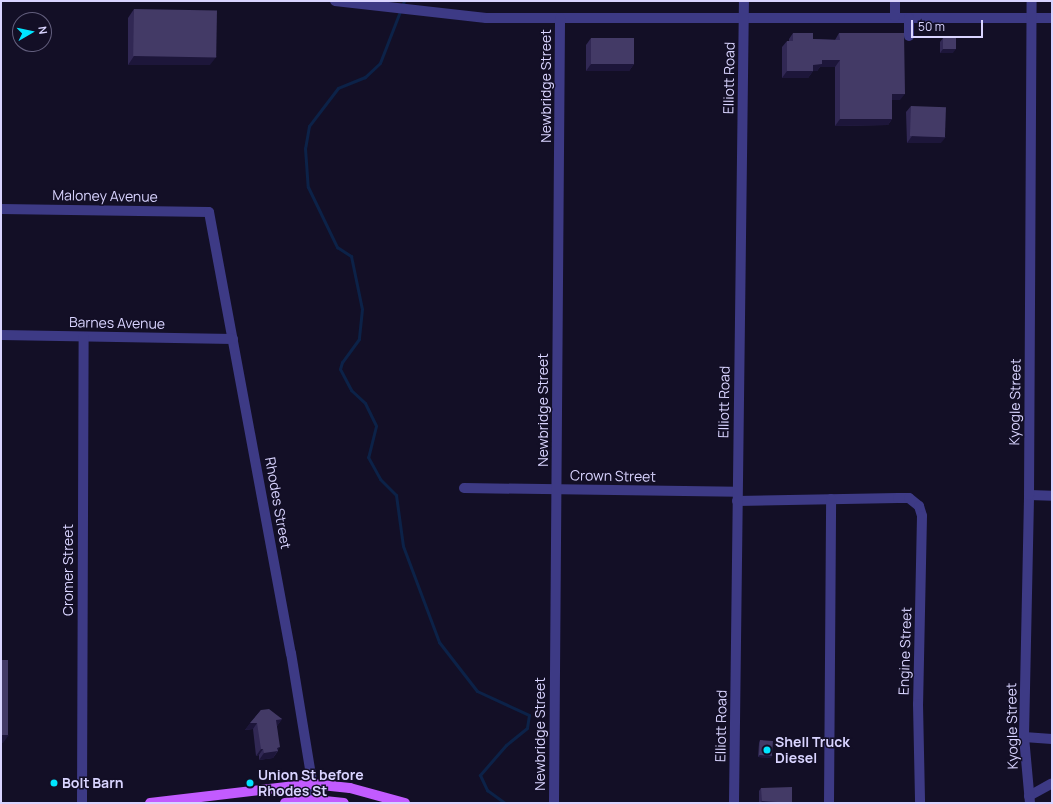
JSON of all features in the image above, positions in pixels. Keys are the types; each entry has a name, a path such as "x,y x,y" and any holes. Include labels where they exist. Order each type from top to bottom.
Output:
{"main road":[{"path":"150,803 312,784 350,788 405,803"},
{"path":"285,803 314,800 344,803"}],"street":[{"path":"335,1 486,18 1052,18"},
{"name":"Elliott Road","path":"734,803 744,1"},
{"path":"895,1 895,17"},
{"name":"Kyogle Street","path":"1029,800 1024,737 1029,495 1032,1"},
{"name":"Newbridge Street","path":"554,803 560,18"},
{"path":"909,18 909,36"},
{"name":"Maloney Avenue","path":"1,209 209,212"},
{"name":"Rhodes Street","path":"209,212 291,653 314,800"},
{"name":"Barnes Avenue","path":"1,335 233,339"},
{"name":"Cromer Street","path":"82,803 84,336"},
{"name":"Crown Street","path":"464,488 556,489 737,497 831,499 898,498 916,502"},
{"path":"1029,495 1052,496"},
{"path":"829,803 831,499"},
{"name":"Engine Street","path":"916,502 922,516 918,704 920,803"},
{"path":"1024,737 1052,739"},
{"path":"1029,800 1052,783"}],"building":[{"path":"134,9 217,10 216,57 133,56"},
{"path":"793,33 813,33 813,39 840,40 839,33 904,33 905,94 892,94 892,119 840,119 840,60 822,60 822,64 813,65 813,71 787,71 787,41 793,41"},
{"path":"591,38 634,38 634,64 591,64"},
{"path":"943,38 956,38 956,49 943,49"},
{"path":"911,106 946,107 945,137 910,136"},
{"path":"1,660 8,660 8,735 1,735"},
{"path":"269,709 282,719 276,720 280,747 277,748 278,751 264,753 263,749 261,749 257,723 250,723 261,710"},
{"path":"760,740 773,741 772,756 759,755"},
{"path":"792,787 792,803 762,801 761,788"}],"waterway":[{"path":"404,1 380,63 365,77 338,88 309,126 305,148 308,187 337,247 351,256 362,309 359,339 342,362 340,369 351,390 365,403 376,426 368,457 380,479 396,495 403,546 439,642 477,691 529,715 527,728 506,745 480,775 487,790 505,803"}],"place":[{"name":"Shell Truck Diesel","path":"767,750"},
{"name":"Bolt Barn","path":"54,783"},
{"name":"Union St before Rhodes St","path":"250,783"}]}
